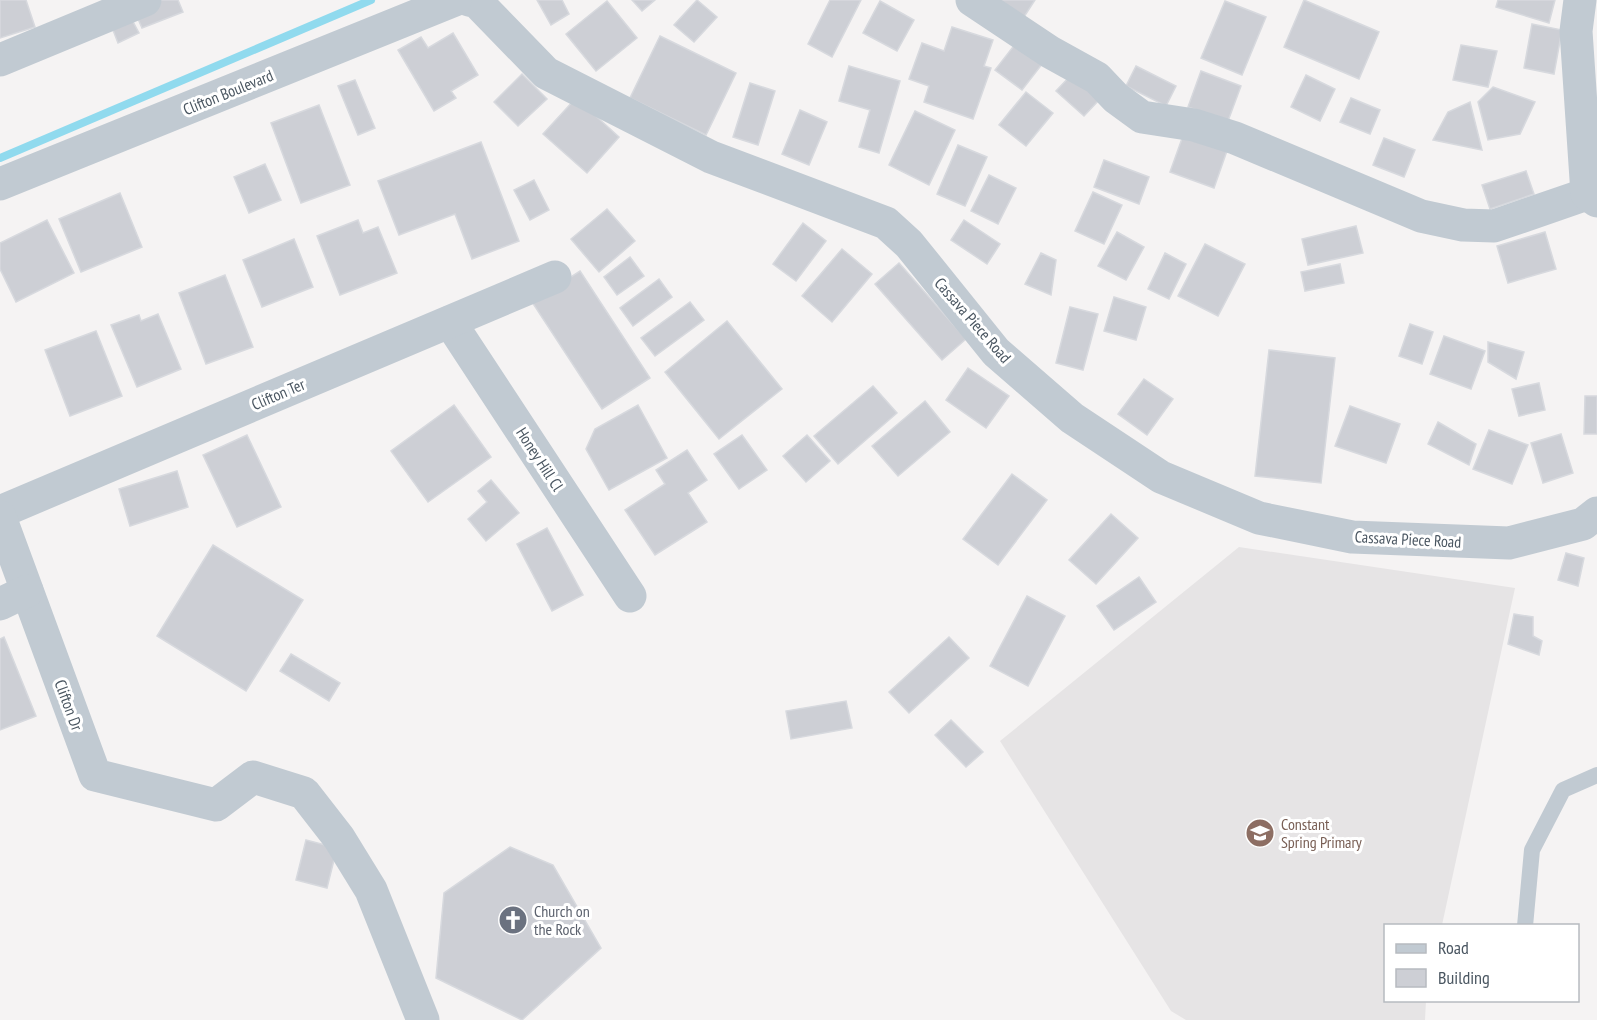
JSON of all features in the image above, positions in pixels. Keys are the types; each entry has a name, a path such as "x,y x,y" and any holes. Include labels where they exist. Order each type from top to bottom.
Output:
{"street":[{"path":"0,60 145,0"},
{"name":"Clifton Boulevard","path":"0,184 455,0"},
{"name":"Cassava Piece Road","path":"469,0 477,2 546,73 711,157 886,223 909,244 996,352 1072,418 1161,477 1258,518 1352,537 1509,543 1592,520"},
{"path":"972,0 1050,52 1097,78 1116,98 1142,117 1194,125 1235,138 1422,216 1463,225 1494,226 1592,198 1576,31 1580,0"},
{"name":"Clifton Ter","path":"0,512 555,277"},
{"name":"Honey Hill Cl","path":"450,322 630,596"},
{"name":"Clifton Dr","path":"0,517 14,597 95,775 216,805 253,777 304,793 339,838 371,891 423,1020"}],"lane":[{"path":"1525,924 1532,850 1563,790 1597,775"}],"shaded area":[{"name":"Constant Spring Primary","path":"1239,547 1515,588 1442,924 1384,924 1384,1002 1426,1002 1425,1020 1186,1020 1171,1011 1000,741"}],"building":[{"path":"0,0 26,0 35,27 0,38"},
{"path":"162,0 178,0 183,12 142,28 135,12"},
{"path":"537,0 562,0 569,14 551,25"},
{"path":"632,0 655,0 642,11"},
{"path":"697,0 717,17 694,42 674,25"},
{"path":"830,0 861,0 832,57 808,44"},
{"path":"999,0 1035,0 1024,17"},
{"path":"1304,0 1379,32 1359,79 1284,47"},
{"path":"1498,0 1555,0 1549,23 1496,7"},
{"path":"607,1 637,38 596,71 566,34"},
{"path":"880,1 914,20 897,51 863,33"},
{"path":"1225,1 1266,17 1242,75 1201,58"},
{"path":"130,16 139,33 118,43 111,25"},
{"path":"1532,24 1562,30 1554,74 1524,68"},
{"path":"952,27 993,40 984,66 991,68 973,119 924,102 929,86 909,79 922,43 944,51"},
{"path":"453,33 478,75 451,91 456,98 434,111 398,50 421,37 428,48"},
{"path":"660,36 736,73 706,135 630,98"},
{"path":"1016,43 1043,63 1022,90 995,70"},
{"path":"1461,45 1497,51 1488,87 1453,80"},
{"path":"849,66 900,81 879,153 859,147 870,110 839,101"},
{"path":"1136,66 1176,86 1166,106 1126,86"},
{"path":"1201,71 1241,86 1228,121 1188,107"},
{"path":"1073,73 1100,99 1084,116 1056,91"},
{"path":"522,74 547,99 518,126 494,102"},
{"path":"1306,75 1335,89 1320,121 1291,107"},
{"path":"355,80 375,128 358,135 338,86"},
{"path":"750,83 775,91 758,145 733,137"},
{"path":"1493,87 1535,102 1520,134 1488,140 1478,102"},
{"path":"1026,92 1053,113 1026,146 999,125"},
{"path":"576,98 619,137 587,173 543,134"},
{"path":"1351,98 1380,110 1370,134 1340,122"},
{"path":"1470,102 1482,150 1433,140 1448,112"},
{"path":"319,105 350,185 301,203 271,123"},
{"path":"800,110 827,122 809,165 782,154"},
{"path":"915,111 955,130 929,185 889,165"},
{"path":"1184,133 1228,148 1214,188 1170,172"},
{"path":"1384,138 1415,150 1404,177 1373,165"},
{"path":"481,142 519,241 472,259 455,214 399,235 378,181"},
{"path":"958,145 987,157 965,206 937,194"},
{"path":"1104,160 1149,177 1139,204 1094,187"},
{"path":"265,164 281,200 249,213 234,177"},
{"path":"1526,171 1534,194 1490,209 1482,185"},
{"path":"989,175 1016,188 998,224 971,211"},
{"path":"534,180 549,210 530,220 514,190"},
{"path":"1093,192 1122,205 1104,244 1075,231"},
{"path":"120,193 142,247 81,272 59,219"},
{"path":"607,209 635,241 599,272 571,239"},
{"path":"47,220 74,273 16,302 0,269 0,243"},
{"path":"358,220 363,233 378,227 397,273 340,295 317,236"},
{"path":"964,220 1000,244 987,264 951,240"},
{"path":"803,223 826,241 796,281 773,264"},
{"path":"1356,226 1363,253 1308,265 1302,239"},
{"path":"1117,232 1144,247 1126,280 1098,266"},
{"path":"1545,232 1556,269 1508,283 1497,246"},
{"path":"294,239 313,287 262,307 243,260"},
{"path":"1205,244 1245,264 1218,316 1178,296"},
{"path":"842,249 872,274 832,322 802,296"},
{"path":"1041,253 1056,260 1051,295 1025,284"},
{"path":"1165,253 1186,264 1169,299 1148,289"},
{"path":"630,257 644,276 617,295 604,277"},
{"path":"899,263 966,339 942,360 875,284"},
{"path":"1340,264 1344,283 1305,291 1301,272"},
{"path":"580,271 650,378 602,409 532,302"},
{"path":"225,275 253,347 206,364 179,293"},
{"path":"659,279 672,297 633,326 620,308"},
{"path":"1114,297 1146,307 1136,340 1104,331"},
{"path":"690,302 704,320 655,356 641,338"},
{"path":"1070,307 1098,314 1083,370 1056,363"},
{"path":"158,314 181,369 137,387 111,325 139,315 141,321"},
{"path":"727,321 782,389 719,439 665,372"},
{"path":"1410,324 1433,332 1422,364 1399,356"},
{"path":"96,331 122,396 70,416 45,350"},
{"path":"1444,336 1485,351 1471,389 1430,374"},
{"path":"1488,342 1524,352 1516,379 1488,362"},
{"path":"1269,350 1335,358 1321,483 1255,476"},
{"path":"968,368 1009,396 986,428 946,400"},
{"path":"1144,379 1173,399 1147,435 1118,414"},
{"path":"1539,383 1545,410 1519,416 1512,389"},
{"path":"873,386 897,413 838,464 814,436"},
{"path":"1585,396 1597,396 1597,434 1584,434"},
{"path":"925,401 950,432 898,476 872,446"},
{"path":"454,405 491,457 428,502 391,451"},
{"path":"638,405 667,458 609,490 586,449 595,429"},
{"path":"1350,406 1400,424 1386,463 1335,446"},
{"path":"1438,422 1476,444 1469,465 1428,444"},
{"path":"1489,430 1528,445 1512,484 1473,469"},
{"path":"1561,434 1573,473 1543,483 1531,443"},
{"path":"247,435 281,507 237,527 203,455"},
{"path":"742,435 767,470 739,489 714,454"},
{"path":"807,435 830,461 806,482 783,456"},
{"path":"687,450 707,480 688,493 707,522 655,555 625,510 665,484 656,470"},
{"path":"177,471 188,507 130,526 119,489"},
{"path":"1012,474 1047,500 998,565 963,539"},
{"path":"491,480 519,513 486,541 468,519 487,502 478,491"},
{"path":"1111,514 1138,538 1096,584 1069,560"},
{"path":"547,528 583,595 552,611 517,544"},
{"path":"213,545 303,600 246,691 157,636"},
{"path":"1566,553 1584,558 1578,586 1558,580"},
{"path":"1139,577 1156,602 1114,630 1097,606"},
{"path":"1027,596 1065,616 1028,686 990,666"},
{"path":"1514,614 1533,617 1533,636 1542,641 1539,655 1508,644"},
{"path":"4,637 36,716 0,730 0,639"},
{"path":"949,637 969,658 909,713 889,692"},
{"path":"291,654 340,683 329,701 280,671"},
{"path":"846,701 852,728 791,739 786,711"},
{"path":"951,720 983,752 966,767 935,735"},
{"path":"306,840 337,848 327,888 296,880"},
{"name":"Church on the Rock","path":"510,847 553,865 601,948 522,1020 436,978 444,893"}],"waterway":[{"path":"0,158 371,0"}],"place":[{"name":"Constant Spring Primary","path":"1260,833"},
{"name":"Church on the Rock","path":"513,920"}]}
